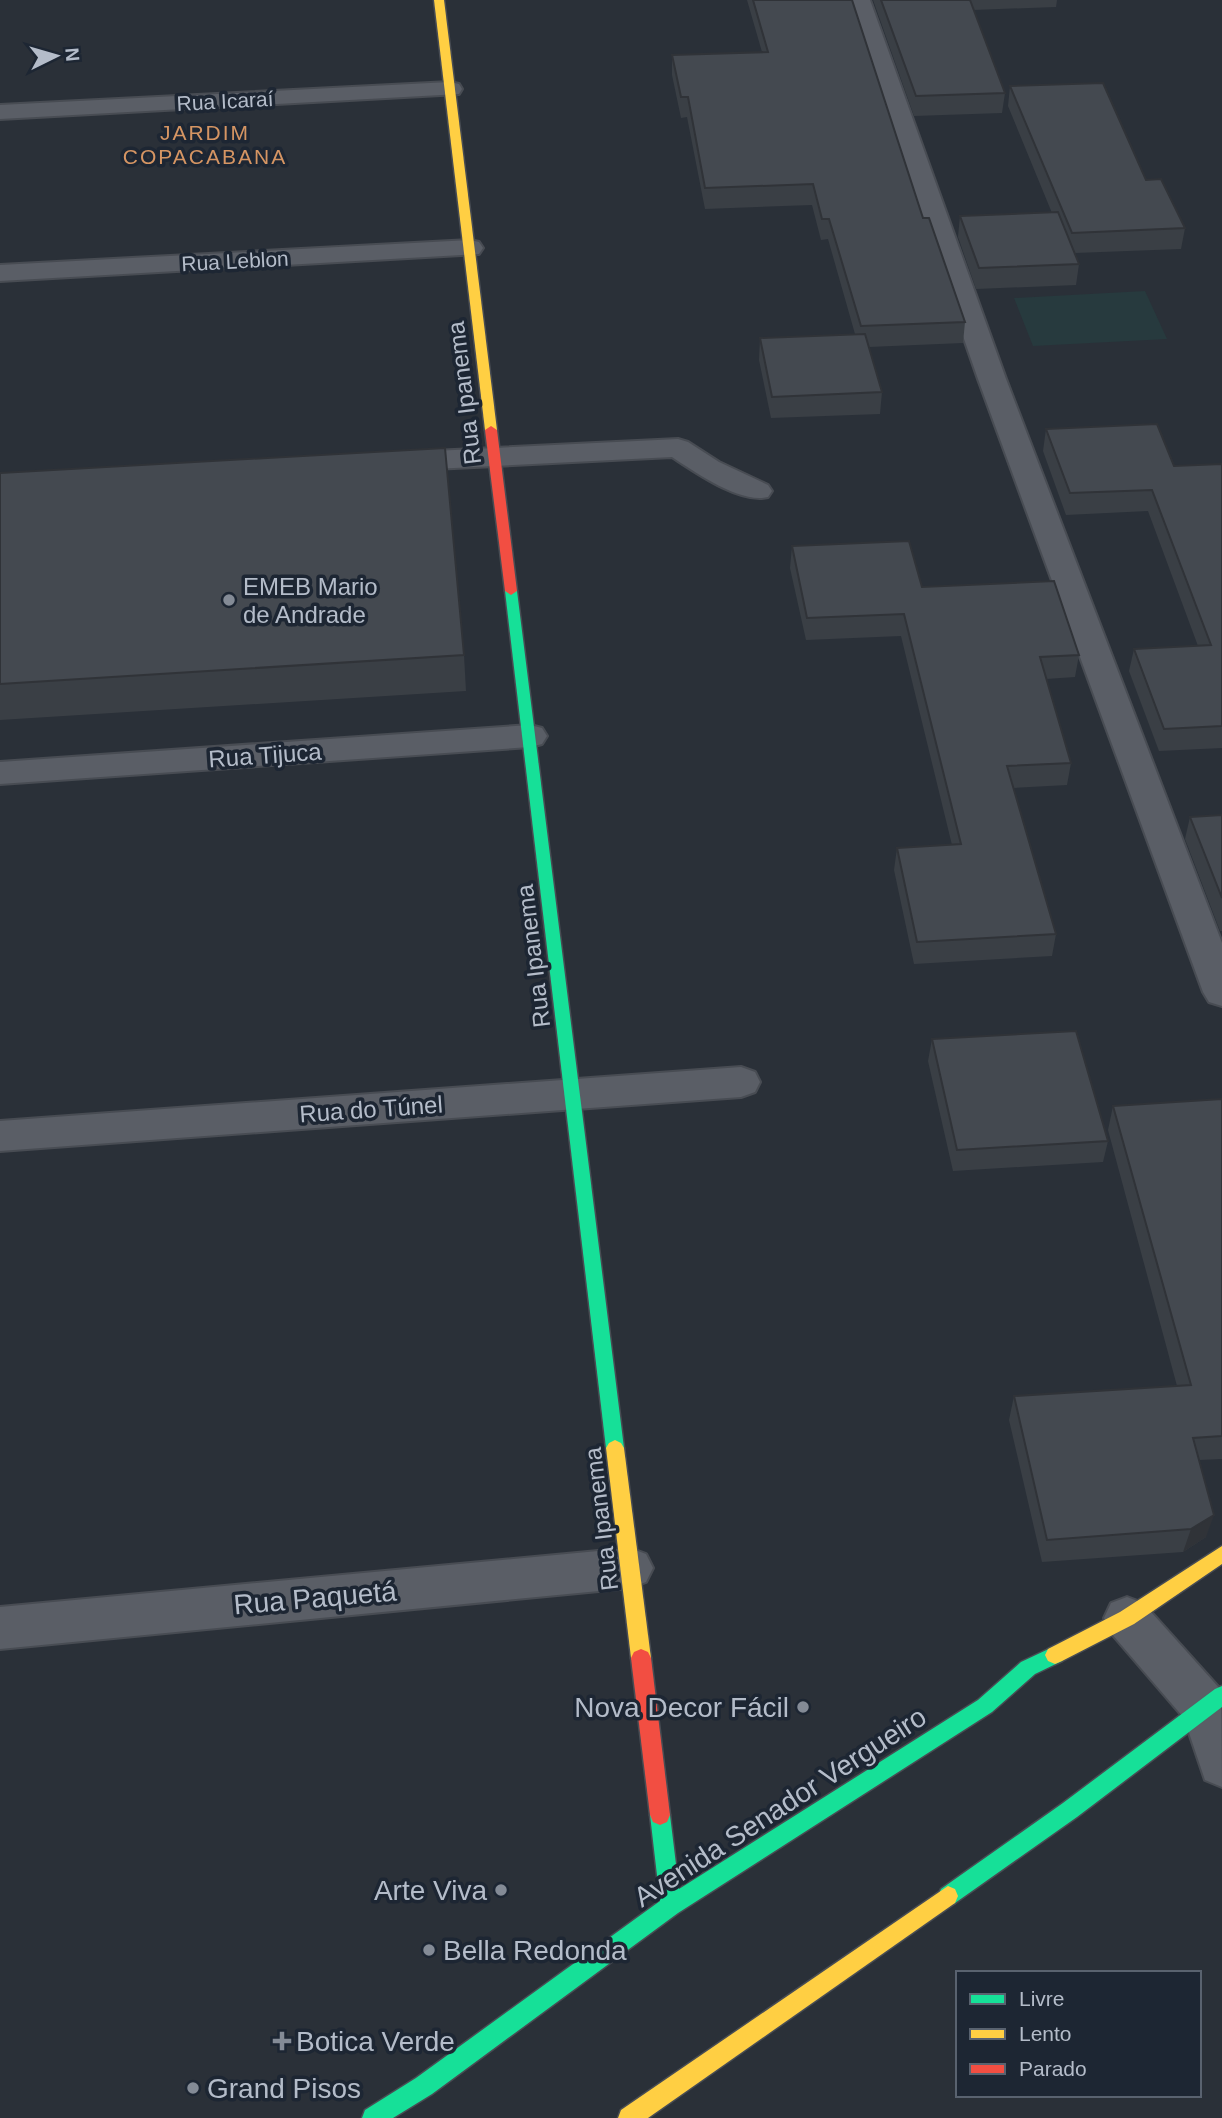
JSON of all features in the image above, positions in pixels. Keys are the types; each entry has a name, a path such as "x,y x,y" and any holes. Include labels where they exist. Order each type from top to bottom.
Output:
{"street":[{"name":"Rua Ipanema","path":"439,0 671,1906"},
{"path":"858,0 992,379 1222,992"},
{"name":"Rua Icaraí","path":"0,113 450,89"},
{"name":"Rua Leblon","path":"0,273 470,248"},
{"path":"371,463 495,454 678,448 708,468 757,491"},
{"name":"Rua Tijuca","path":"0,773 530,736"},
{"name":"Rua do Túnel","path":"0,1136 741,1082"},
{"name":"Avenida Senador Vergueiro","path":"373,2118 424,2086 671,1906 985,1706 1028,1668 1127,1618 1222,1554"},
{"name":"Rua Paquetá","path":"0,1628 630,1568"},
{"path":"1127,1618 1213,1701 1222,1764"},
{"path":"629,2118 1070,1810 1213,1701"}],"green space":[{"path":"1145,291 1167,339 1033,346 1014,298"}],"building":[{"path":"753,0 852,0 923,218 929,218 965,322 861,326 829,219 822,219 813,184 705,188 688,97 681,97 672,55 768,52"},
{"path":"881,0 970,0 1005,93 916,96"},
{"path":"1103,83 1146,180 1161,179 1185,228 1072,233 1010,86"},
{"path":"1058,212 1079,264 979,268 960,216"},
{"path":"865,334 882,392 772,397 760,338"},
{"path":"1157,424 1174,466 1222,464 1222,726 1164,729 1134,649 1211,645 1152,490 1070,493 1046,429"},
{"name":"EMEB Mario de Andrade","path":"445,448 464,655 0,684 0,473"},
{"path":"909,541 922,587 1054,581 1079,655 1040,657 1071,763 1007,766 1056,934 917,942 897,848 961,844 904,614 807,618 792,546"},
{"path":"1222,815 1222,898 1190,817"},
{"path":"1076,1031 1108,1141 957,1150 932,1039"},
{"path":"1222,1099 1222,1436 1193,1438 1214,1515 1191,1529 1047,1540 1014,1396 1191,1385 1113,1106"}],"traffic: fast":[{"path":"511,591 615,1448"},
{"path":"373,2118 424,2086 671,1906 985,1706 1028,1668 1055,1655"},
{"path":"948,1896 1070,1810 1222,1695"},
{"path":"660,1815 671,1906"}],"traffic: slow":[{"path":"439,0 491,430"},
{"path":"615,1448 641,1658"},
{"path":"1055,1655 1127,1618 1222,1554"},
{"path":"629,2118 948,1896"}],"traffic: jam":[{"path":"491,430 511,591"},
{"path":"641,1658 660,1815"}],"place":[{"name":"EMEB Mario de Andrade","path":"229,600"},
{"name":"Nova Decor Fácil","path":"803,1707"},
{"name":"Arte Viva","path":"501,1890"},
{"name":"Bella Redonda","path":"429,1950"},
{"name":"Botica Verde","path":"282,2041"},
{"name":"Grand Pisos","path":"193,2088"}],"district":[{"name":"JARDIM COPACABANA","path":"205,144"}]}
